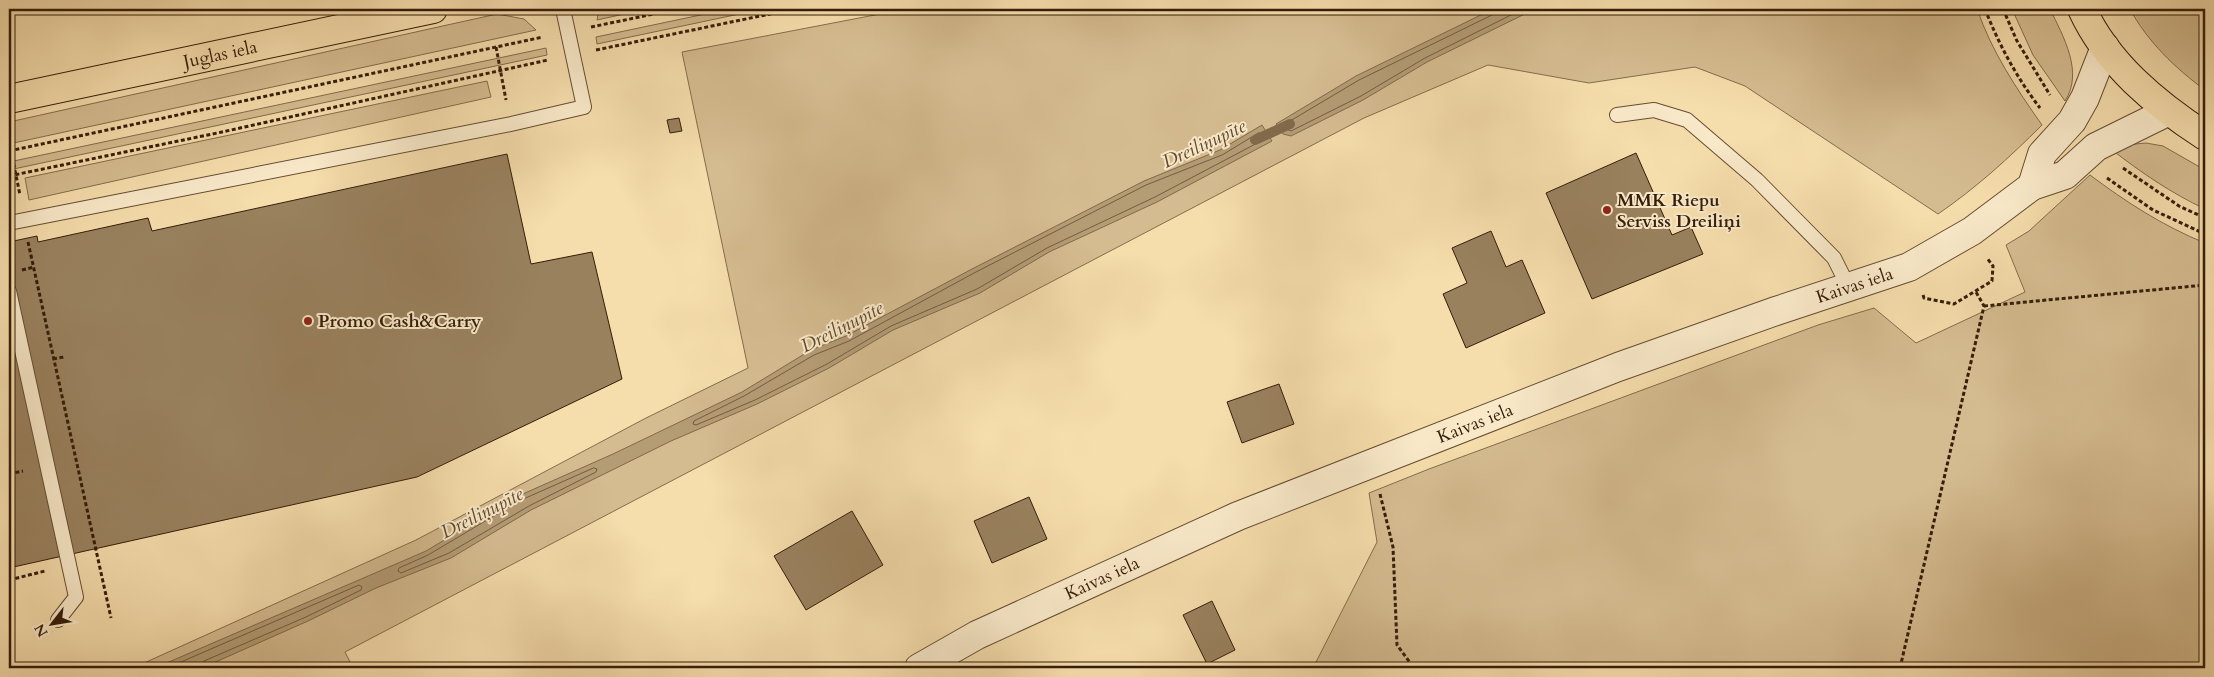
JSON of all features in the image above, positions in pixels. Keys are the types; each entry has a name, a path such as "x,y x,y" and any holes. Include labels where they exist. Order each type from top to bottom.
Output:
{"main road":[{"name":"Juglas iela","path":"9,99 433,9"},
{"path":"2082,9 2106,47 2134,82 2168,112 2205,136"}],"street":[{"path":"2032,186 2042,154 2072,121 2085,98 2106,47"},
{"name":"Kaivas iela","path":"918,668 977,636 1238,516 1618,367 1848,286 1909,267 1972,231 2032,186 2065,175 2096,147 2168,112"}],"lane":[{"path":"9,223 511,124 584,107 563,9"},
{"path":"1616,116 1654,110 1687,120 1757,180 1834,258 1848,286"},
{"path":"9,292 76,597 58,620"}],"path":[{"path":"110,618 10,151 678,9"},
{"path":"9,176 794,9"},
{"path":"2003,9 2031,66 2056,102"},
{"path":"496,47 511,124"},
{"path":"2120,166 2179,206 2205,218"},
{"path":"1909,267 1924,298 1954,304 1976,292 1992,281 1993,266 1972,231"},
{"path":"1984,306 2205,285"},
{"path":"1900,668 1984,306 1976,292"},
{"path":"1373,462 1393,547 1397,645 1414,668"}],"shaded area":[{"path":"599,9 647,9 597,20"},
{"path":"729,9 763,9 597,44 596,37"},
{"path":"906,9 1977,9 2005,69 2042,125 1992,172 1938,214 1745,86 1695,67 1589,83 1488,65 1364,118 345,652 353,668 133,668 416,540 646,418 748,368 682,52"},
{"path":"2012,9 2050,9 2070,54 2072,66 2070,90 2065,101 2033,55"},
{"path":"2130,9 2205,9 2205,90 2163,54 2145,32"},
{"path":"497,14 524,19 536,30 9,144 9,122"},
{"path":"546,48 547,55 9,170 9,162"},
{"path":"487,81 491,97 29,200 25,178"},
{"path":"2146,143 2163,146 2205,170 2205,209 2157,182 2112,150 2126,145"},
{"path":"2090,175 2145,213 2205,243 2205,668 1313,668 1377,542 1369,493 1818,325 1874,308 1916,343 2025,292 2006,245 2029,231"}],"water":[{"path":"1493,9 1535,9 1427,62 1363,100 1291,136 1283,134 1276,124 1356,76"},
{"name":"Dreiliņupīte","path":"1262,125 1272,141 1157,202 1049,252 980,293 893,330 829,368 757,404 671,441 531,510 451,558 376,588 308,621 202,668 155,668 426,551 516,497 613,454 742,392 811,350 846,336 1144,181 1220,150"}],"building":[{"path":"679,118 682,131 670,133 667,120"},
{"name":"MMK Riepu Serviss Dreiliņi","path":"1636,153 1672,235 1691,227 1703,254 1592,299 1546,193"},
{"name":"Promo Cash&Carry","path":"507,154 531,264 592,252 622,379 417,477 9,568 9,242 37,236 38,242 148,218 152,231"},
{"path":"1491,231 1506,267 1522,260 1545,313 1466,348 1443,294 1467,283 1452,248"},
{"path":"1279,384 1294,424 1242,443 1227,402"},
{"path":"1029,497 1047,539 992,563 974,521"},
{"path":"852,511 883,565 806,610 774,556"},
{"path":"1212,601 1235,650 1207,664 1183,615"}],"waterway":[{"name":"Dreiliņupīte","path":"1255,140 1290,124"}],"place":[{"name":"MMK Riepu Serviss Dreiliņi","path":"1607,210"},
{"name":"Promo Cash&Carry","path":"308,321"}]}
